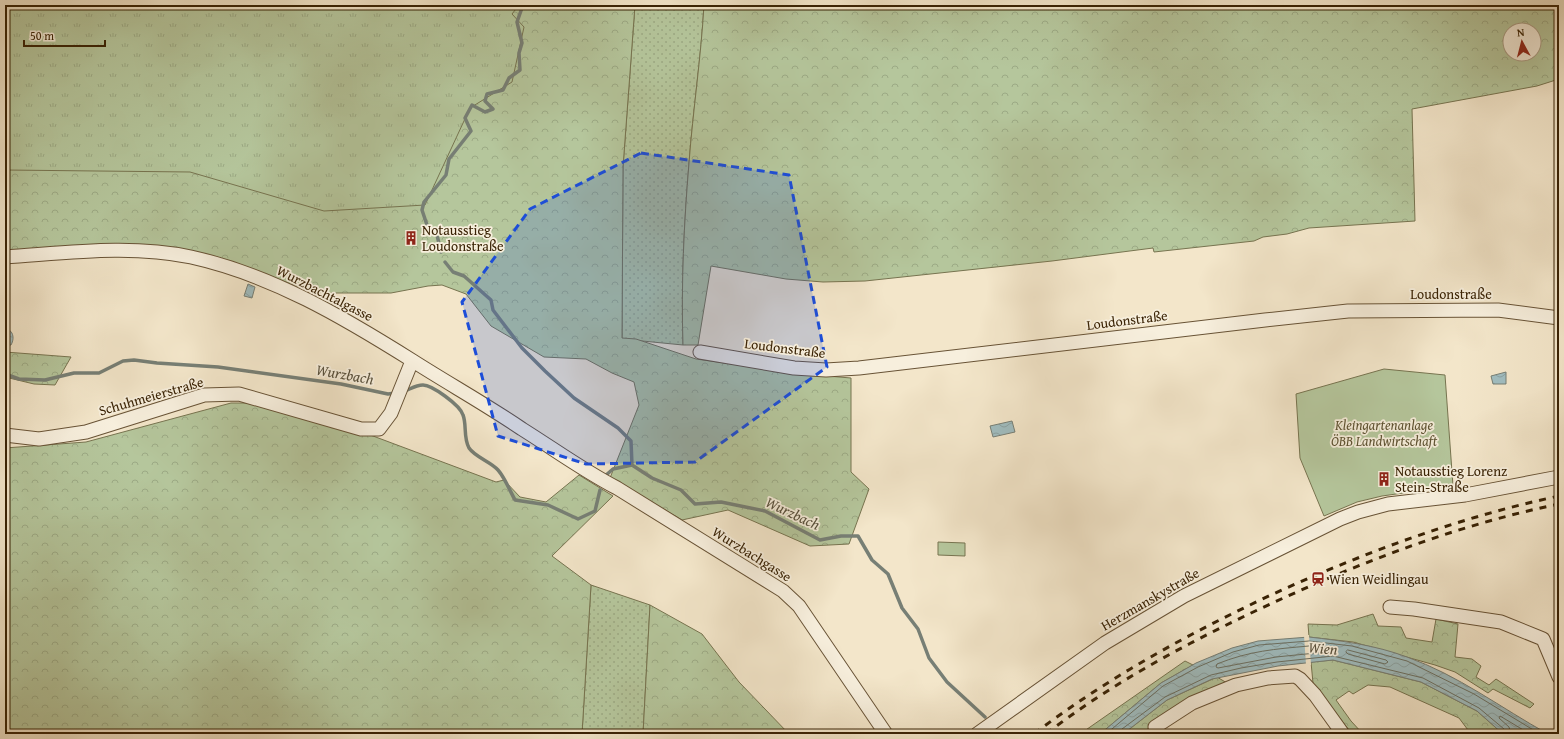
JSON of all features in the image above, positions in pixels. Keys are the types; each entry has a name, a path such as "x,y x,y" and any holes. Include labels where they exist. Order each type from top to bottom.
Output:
{"street":[{"name":"Wurzbachtalgasse","path":"5,257 112,251 151,252 189,257 234,269 299,295 363,329 521,428 593,476"},
{"name":"Loudonstraße","path":"700,352 794,368 826,370 859,368 1348,311 1498,310 1559,318"},
{"name":"Schuhmeierstraße","path":"5,435 38,439 86,432 204,395 239,394 361,429 379,429 391,413 412,361"},
{"name":"Wurzbachgasse","path":"593,476 616,488 783,591 799,606 886,734"},
{"name":"Herzmanskystraße","path":"980,731 1105,643 1171,604 1326,525 1358,512 1388,504 1465,495 1559,477"},
{"path":"1390,607 1414,609 1501,622 1536,636 1543,639 1559,677"},
{"path":"1155,726 1192,703 1236,685 1268,678 1295,676 1300,679 1315,695 1343,734"}],"highlighted area":[{"path":"641,153 789,175 827,367 695,462 586,464 498,436 462,302 530,209"}],"green space":[{"path":"5,5 635,5 623,167 622,338 636,339 696,359 803,374 851,378 851,472 869,489 849,544 810,546 728,510 682,520 610,478 639,405 634,382 612,373 586,359 544,357 491,326 466,294 442,285 391,293 319,293 217,257 111,248 5,256"},
{"path":"5,5 519,5 512,14 524,27 512,82 470,108 425,205 324,211 190,172 5,170"},
{"path":"635,5 704,5 691,143 683,254 683,345 622,339 623,167"},
{"path":"704,5 1559,5 1559,79 1537,86 1412,109 1415,221 1309,228 1287,234 1263,237 1254,241 1154,252 1153,248 1052,261 865,281 823,282 786,279 711,266 698,345 683,345 683,254 691,143"},
{"path":"5,352 71,357 55,385 34,384 5,377"},
{"name":"Kleingartenanlage ÖBB Landwirtschaft","path":"1384,369 1445,375 1453,486 1382,496 1357,502 1324,516 1300,458 1296,394"},
{"path":"231,403 254,403 342,426 373,436 496,482 504,480 520,497 546,502 579,475 613,496 552,556 591,585 582,734 5,734 5,448 86,442"},
{"path":"938,542 965,543 965,556 938,555"},
{"path":"591,585 650,605 643,734 582,734"},
{"path":"650,605 702,634 739,682 789,734 643,734"},
{"path":"1373,614 1378,626 1401,627 1406,638 1432,642 1436,619 1458,624 1455,657 1472,659 1481,666 1476,677 1489,685 1496,679 1534,704 1530,708 1493,689 1488,693 1455,672 1435,665 1353,642 1309,637 1308,624 1337,625"},
{"path":"1333,660 1421,682 1477,711 1503,734 1471,734 1459,718 1390,687 1368,685 1353,694 1349,691 1336,700 1351,721 1363,734 1352,734 1313,683 1311,662"},
{"path":"1185,661 1193,665 1161,683 1100,734 1080,734"},
{"path":"1217,677 1227,683 1175,708 1141,734 1123,734 1167,700"}],"water":[{"path":"248,284 255,287 252,298 244,296"},
{"path":"6,330 11,331 13,335 11,345 5,343"},
{"path":"1506,372 1506,384 1493,384 1491,376"},
{"path":"1012,421 1015,432 993,437 990,426"},
{"name":"Wien","path":"1309,637 1371,646 1426,664 1462,682 1548,734 1503,734 1477,711 1421,682 1333,660 1278,666 1212,679 1167,700 1123,734 1100,734 1161,683 1196,663 1232,648 1258,641"}],"pier":[{"path":"1304,635 1309,635 1311,665 1306,665"}],"waterway":[{"path":"441,252 437,235 428,228 422,210 424,202 446,175 449,159 471,131 465,118 472,105 485,112 493,109 485,101 487,94 503,90 509,78 520,70 519,53 522,43 517,22 523,5"},
{"path":"445,262 453,272 464,276 491,300 493,310 522,348 545,371 574,398 618,428 631,441 632,465"},
{"name":"Wurzbach","path":"5,374 19,379 45,380 74,373 99,373 123,361 134,360 218,367 341,384 388,394 396,393"},
{"name":"Wurzbach","path":"402,392 417,386 427,386 433,388 457,406 463,415 466,440 469,448 501,473 515,500 548,505 578,519 595,511 600,490"},
{"name":"Wurzbach","path":"605,476 613,469 632,465 652,478 681,490 695,504 721,502 765,511 820,540 841,536 858,536 872,560 888,574 902,608 918,629 929,658 947,682 985,717"}],"railway":[{"path":"1034,734 1090,694 1149,658 1209,625 1271,595 1376,551 1449,525 1485,514 1559,496"},
{"path":"1046,734 1094,700 1170,654 1222,627 1286,597 1362,564 1440,536 1519,513 1559,504"}],"place":[{"name":"Notausstieg Loudonstraße","path":"411,238"},
{"name":"Notausstieg Lorenz Stein-Straße","path":"1384,479"},
{"name":"Wien Weidlingau","path":"1318,579"}]}
